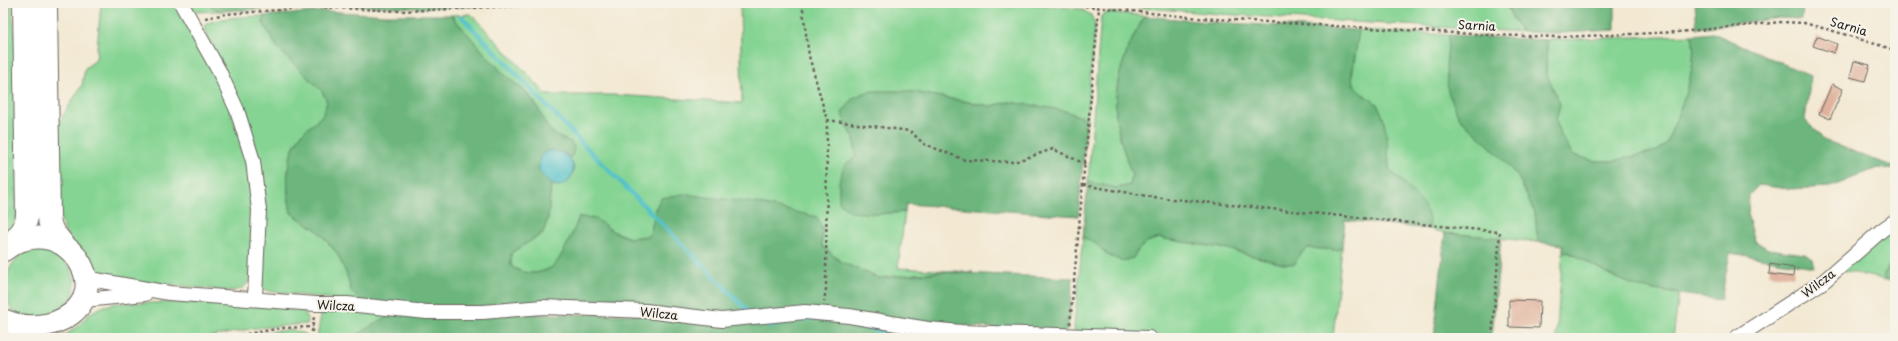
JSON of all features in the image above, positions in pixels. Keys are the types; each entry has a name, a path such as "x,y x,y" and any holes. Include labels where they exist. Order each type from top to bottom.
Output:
{"main road":[{"path":"7,248 24,228 27,217 24,3"},
{"path":"3,320 12,327 25,333 37,335 50,333 58,330 71,321 80,310 84,300 86,278 80,263 52,230 48,220 46,3"},
{"path":"7,248 23,240 34,238 44,238 63,244"}],"street":[{"path":"181,3 219,71 234,103 253,161 259,210 255,298"},
{"name":"Wilcza","path":"1736,338 1824,281 1882,230 1895,221"},
{"name":"Wilcza","path":"86,278 169,293 255,298 316,304 347,304 447,313 483,312 543,307 592,308 646,311 722,320 805,312 961,332 1149,338"},
{"name":"Wilcza","path":"84,300 169,293"}],"path":[{"path":"190,20 226,14 318,7 401,11 588,3"},
{"path":"802,3 809,56 827,120 826,289 822,313"},
{"name":"Sarnia","path":"1055,3 1207,18 1559,37 1678,32 1782,22 1804,23 1895,50"},
{"path":"1069,336 1099,8"},
{"path":"827,120 910,131 924,144 965,160 1014,162 1053,149 1085,164"},
{"path":"1083,185 1153,197 1500,232 1492,338"},
{"path":"311,338 316,304"},
{"path":"223,338 268,329 312,328"}],"green space":[{"path":"3,3 11,3 16,43 17,215 12,232 3,240"},
{"path":"101,3 177,3 226,98 248,162 253,202 250,279 242,288 229,291 109,278 98,273 65,232 57,207 56,127 82,85 85,68 96,60"},
{"path":"188,3 210,3 212,7 220,11 195,12"},
{"path":"210,3 483,3 485,6 419,8 319,4 220,11 212,7"},
{"path":"740,3 1020,3 1081,9 1091,15 1095,24 1087,119 1065,111 1009,102 990,106 954,99 846,126 854,138 856,156 876,214 905,212 898,268 973,272 938,272 878,278 841,262 822,246 822,227 655,208 654,224 649,236 630,238 612,231 595,218 579,217 556,264 552,267 547,270 531,273 521,271 511,266 511,253 543,233 548,218 551,184 557,186 574,171 569,157 572,156 571,142 554,134 549,129 530,96 502,72 451,15 471,14 547,95 615,95 742,103"},
{"path":"1085,3 1506,3 1512,17 1522,32 1219,14"},
{"path":"1506,3 1615,3 1615,30 1564,33 1522,32 1512,17"},
{"path":"1695,3 1803,3 1802,19 1780,18 1697,28"},
{"path":"325,11 386,15 451,15 495,65 530,97 549,129 554,134 571,142 574,148 572,156 569,157 563,152 544,177 551,184 548,218 543,233 511,253 511,266 516,269 536,273 547,270 556,264 579,217 595,218 612,231 629,238 649,236 656,207 661,198 683,194 756,203 817,217 822,227 822,246 841,262 878,278 939,272 1073,278 1068,329 1063,334 877,318 725,316 363,303 351,291 347,275 337,253 318,231 291,213 287,183 289,163 292,153 295,144 301,135 323,114 327,102 322,91 278,49 263,23 264,16"},
{"path":"1108,12 1145,16 1132,39 1119,77 1116,103 1117,124 1122,146 1132,176 1130,185 1117,188 1088,182 1101,16"},
{"path":"264,16 263,23 322,91 327,102 323,114 301,135 295,144 292,153 289,163 287,183 291,213 318,231 337,253 347,275 351,291 363,303 268,291 261,287 265,207 264,186 258,154 221,62 203,27 207,23 222,19"},
{"path":"1145,16 1208,22 1359,30 1352,75 1354,84 1359,91 1373,100 1380,110 1387,135 1389,169 1422,203 1427,212 1429,229 1345,220 1342,248 1337,250 1308,248 1299,255 1295,264 1283,264 1228,249 1159,238 1147,242 1139,249 1133,258 1122,261 1109,256 1096,244 1083,237 1088,182 1117,188 1130,185 1132,176 1122,146 1117,124 1117,90 1119,77 1127,51"},
{"path":"1359,30 1449,35 1446,68 1459,117 1503,159 1518,177 1535,213 1538,242 1445,233 1429,229 1430,222 1389,169 1388,148 1383,118 1377,104 1357,91 1352,77"},
{"path":"1713,33 1811,76 1805,120 1825,140 1895,167 1895,170 1877,168 1831,187 1788,189 1759,185 1749,195 1748,217 1755,241 1768,249 1805,254 1812,259 1814,267 1730,253 1721,300 1640,288 1612,276 1573,254 1563,251 1563,245 1538,242 1535,213 1518,177 1503,159 1459,117 1448,92 1446,69 1449,35 1547,40 1546,73 1560,104 1556,120 1560,134 1573,155 1595,161 1613,161 1657,151 1667,143 1687,90 1693,62 1692,35"},
{"path":"1692,35 1693,62 1687,90 1667,143 1657,151 1613,161 1595,161 1573,155 1560,134 1556,120 1560,104 1546,73 1547,40"},
{"path":"869,91 909,91 990,106 1009,102 1065,111 1087,119 1078,216 906,204 905,212 876,214 851,212 839,202 839,182 844,166 856,156 854,138 846,126 842,113 853,98"},
{"path":"1895,226 1895,262 1890,265 1884,274 1886,280 1842,270"},
{"path":"1445,233 1501,238 1492,338 1434,338"},
{"path":"1083,237 1096,244 1109,256 1133,258 1139,249 1147,242 1159,238 1228,249 1283,264 1308,248 1337,250 1342,248 1333,338 1075,334 1074,327"},
{"path":"33,249 53,252 65,261 73,273 75,288 72,298 58,315 24,318 16,314 10,306 6,289 8,272 17,258"},
{"path":"1563,251 1576,256 1621,280 1637,286 1679,294 1673,338 1556,338"},
{"path":"1895,262 1895,282 1886,280 1884,274 1890,265"},
{"path":"117,303 212,303 282,308 305,312 308,322 307,324 255,328 206,338 58,338 67,334 79,325 90,313 104,306"},
{"path":"325,309 395,313 363,333 351,338 317,338 321,314"},
{"path":"395,313 798,316 987,338 351,338"},
{"path":"292,330 306,334 308,338 238,338 275,331"}],"water":[{"path":"552,150 563,154 570,160 573,166 573,173 570,179 565,184 559,186 548,182 539,170 539,163 542,154"}],"building":[{"path":"1817,36 1837,44 1834,53 1813,46"},
{"path":"1854,61 1870,65 1865,81 1850,77"},
{"path":"1832,84 1843,89 1830,119 1819,114"},
{"path":"1770,264 1794,268 1793,277 1769,274"},
{"path":"1509,300 1540,301 1539,328 1509,327"}],"waterway":[{"path":"447,3 450,6"},
{"path":"461,16 586,147 749,312"},
{"path":"758,322 772,326 793,320 810,319"},
{"path":"837,321 871,329 889,338"}]}
